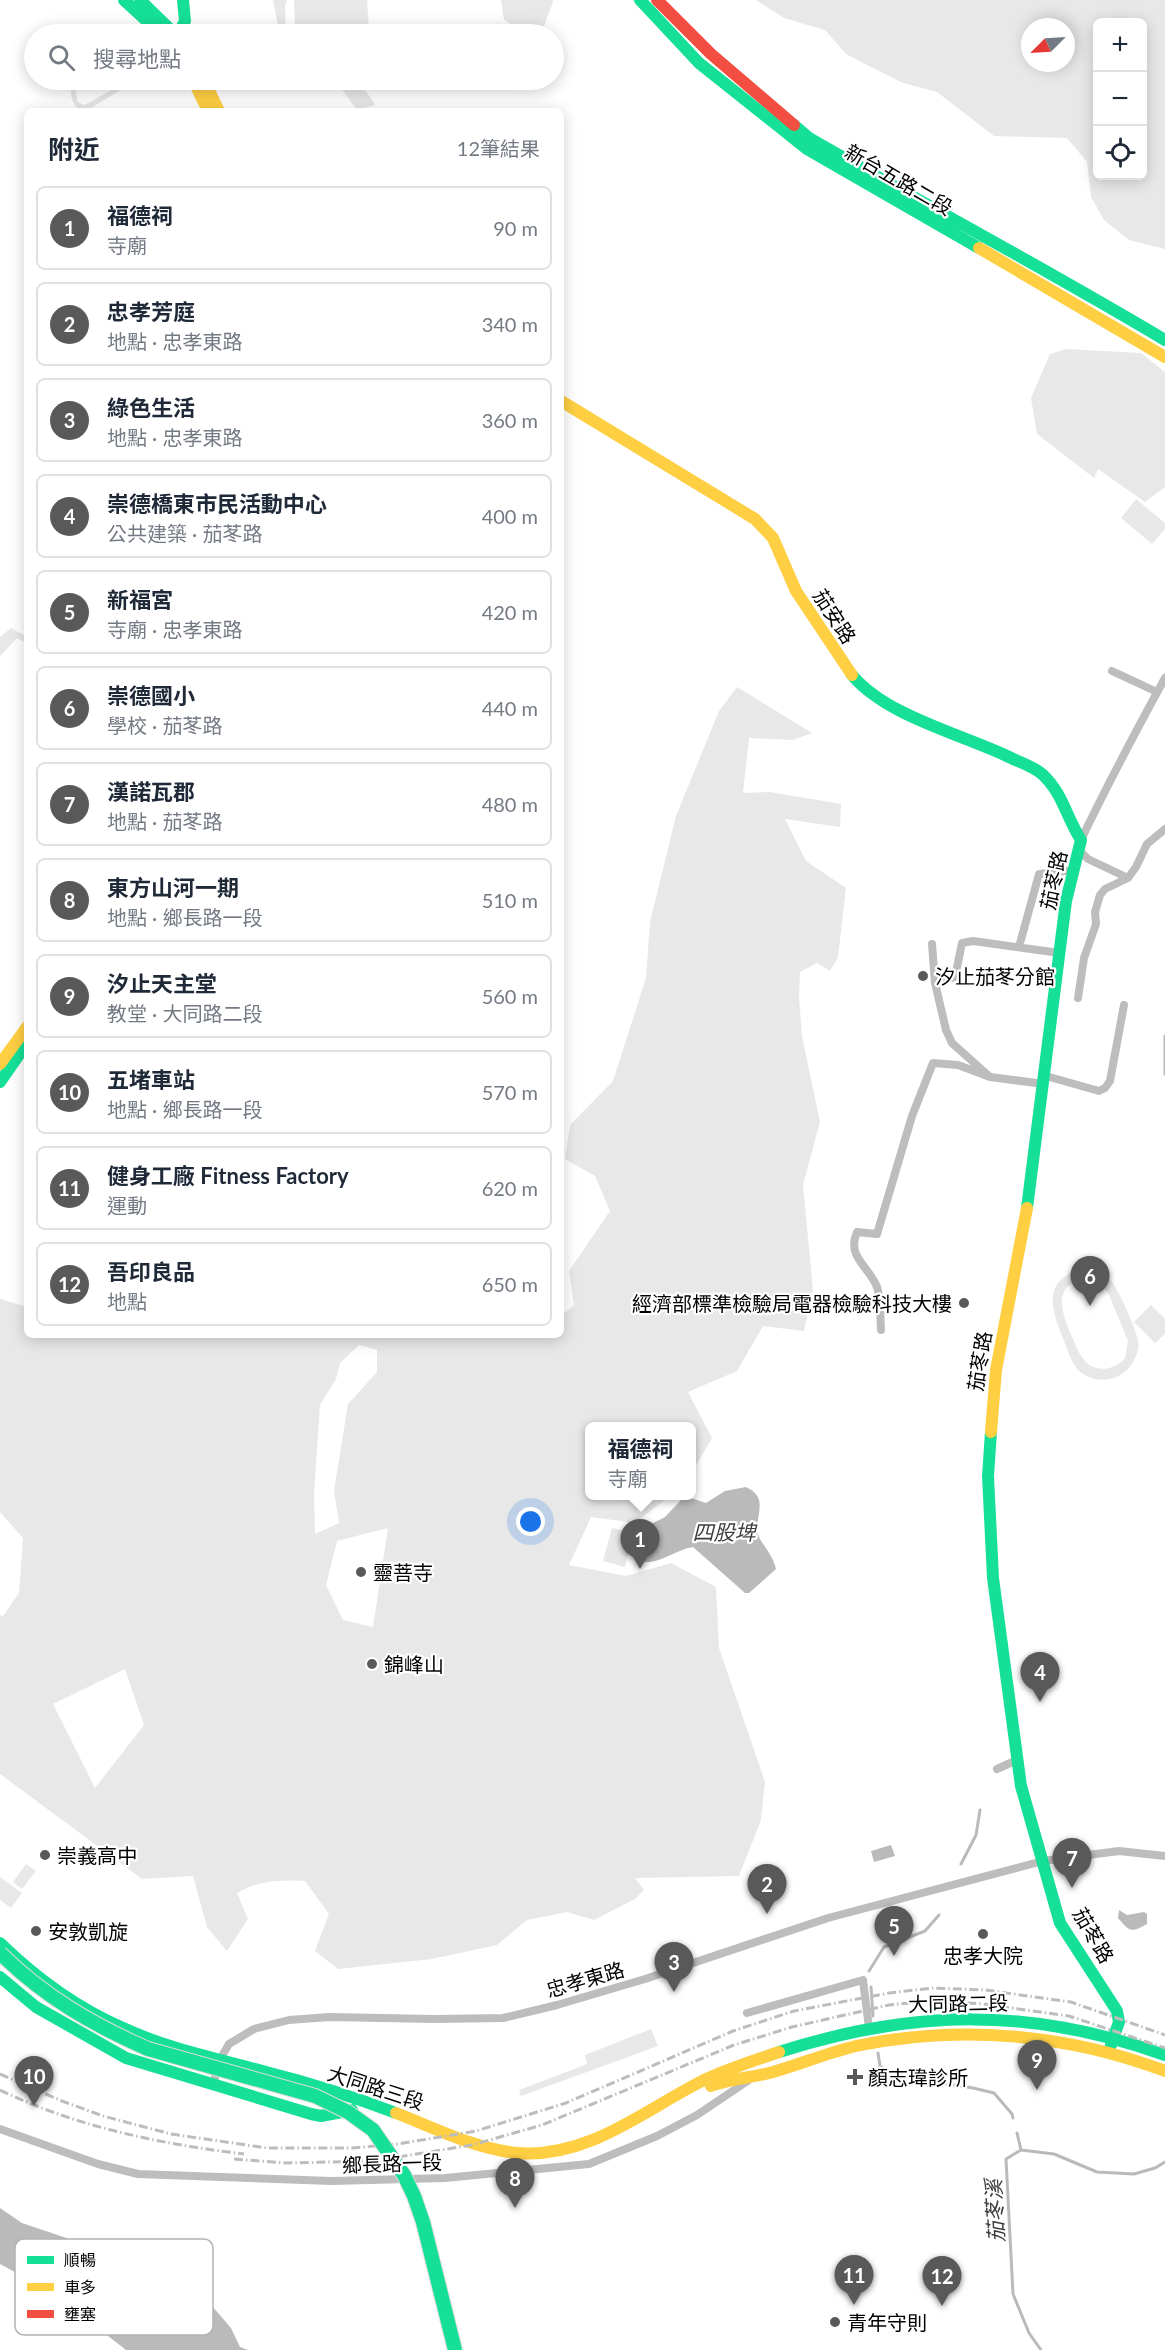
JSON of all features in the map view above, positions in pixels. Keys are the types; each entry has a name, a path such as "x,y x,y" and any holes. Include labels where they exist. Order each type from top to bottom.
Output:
{"main road":[{"path":"124,0 150,24"},
{"path":"140,0 166,24"},
{"path":"183,0 185,21 183,24"},
{"name":"新台五路二段","path":"640,0 699,63 807,149 1011,259 1058,276 1165,340"},
{"name":"新台五路二段","path":"657,0 711,54 809,138 945,216 1165,357"},
{"path":"198,90 207,108"},
{"path":"209,90 218,108"},
{"name":"茄安路","path":"564,403 755,519 773,538 796,591 845,666 861,686 910,716 980,743 1040,772 1059,792 1080,845"},
{"name":"茄苳路","path":"1080,845 1075,870 1070,879 1031,1189 996,1370 988,1476 993,1578 1021,1786 1060,1923 1117,2011 1119,2022 1108,2052"},
{"path":"0,1064 24,1031"},
{"path":"0,1082 24,1047"},
{"name":"大同路三段","path":"0,1943 20,1963 87,2010 143,2037 411,2117 489,2148 510,2152 557,2152 584,2145 721,2072 752,2061"},
{"path":"0,1953 16,1970 41,1988 98,2026 124,2039 148,2049 315,2096 348,2112 373,2130 400,2168 414,2196 423,2222 455,2350"},
{"path":"0,1963 23,1985 72,2017 122,2045 148,2055 312,2102 333,2110 370,2135 399,2177 412,2210 448,2350"},
{"name":"大同路三段","path":"0,1977 36,2007 126,2058 213,2086 321,2116 359,2109 409,2123 489,2155 511,2160 547,2159 583,2153 723,2080 754,2077"},
{"name":"大同路二段","path":"752,2061 869,2028 949,2019 1054,2025 1114,2037 1165,2055"},
{"name":"大同路二段","path":"754,2077 867,2044 915,2037 966,2035 1037,2038 1108,2052 1165,2071"}],"street":[{"path":"1112,671 1157,692"},
{"name":"茄苳路","path":"1080,845 1113,772 1165,678"},
{"path":"1078,998 1084,958 1096,924 1095,912 1100,895 1105,889 1128,878 1147,844 1165,829"},
{"path":"1080,845 1088,859 1128,878"},
{"path":"1019,947 1039,874 1075,870"},
{"path":"935,983 955,977 962,943 973,941 1060,953"},
{"path":"932,944 935,983 946,1030 952,1044 990,1077"},
{"path":"881,1330 877,1287 854,1252 854,1240 857,1232 877,1234 912,1116 933,1064 958,1065 990,1077 1045,1080 1099,1091 1105,1088 1110,1081 1124,1005"},
{"path":"997,1769 1017,1760"},
{"name":"忠孝東路","path":"213,2086 219,2061 229,2044 245,2033 289,2020 329,2017 503,2018 645,1979 828,1917 1043,1861 1119,1851 1165,1856"},
{"path":"747,2013 863,1980 869,2028"},
{"path":"752,2061 754,2077"},
{"name":"鄉長路一段","path":"0,2128 98,2164 138,2174 332,2181 445,2178 589,2164 657,2136 697,2115 754,2077"}],"shaded area":[{"path":"273,0 287,0 286,24 278,24"},
{"path":"294,0 367,0 369,24 295,24"},
{"path":"501,0 553,0 545,24 511,24 504,20"},
{"path":"756,0 1165,0 1165,249 1129,240 1104,220 1091,197 1087,162 1067,138 994,136 937,92 903,83 846,54 825,30 784,18"},
{"path":"75,90 78,102 85,105 111,90 121,90 91,108 78,108 72,100 71,92"},
{"path":"342,90 365,90 375,105 356,108"},
{"path":"1066,349 1141,353 1165,372 1165,487 1145,502 1098,469 1094,478 1037,434 1031,398 1050,354"},
{"path":"1136,499 1165,523 1165,529 1152,544 1121,518"},
{"path":"11,628 24,635 24,642 17,638 0,656 0,637"},
{"path":"737,687 812,733 793,740 749,738 743,793 770,792 841,804 840,827 785,819 806,861 846,888 838,957 830,971 817,963 800,972 802,1036 820,1122 803,1185 813,1290 804,1331 763,1326 737,1371 688,1392 712,1438 696,1465 696,1422 585,1422 585,1500 665,1500 635,1523 591,1517 569,1565 626,1576 671,1563 716,1587 719,1648 765,1782 761,1820 739,1876 635,1878 644,1890 635,1899 594,1920 567,1912 527,1920 497,1945 432,1959 338,1969 315,1951 329,1914 305,1881 270,1882 237,1893 248,1919 227,1951 207,1927 193,1876 142,1879 0,1774 0,1615 3,1616 19,1593 23,1538 0,1512 0,1299 24,1306 24,1338 564,1338 564,1313 574,1305 569,1271 610,1211 595,1176 565,1159 570,1125 613,1081 646,978 650,922 676,816 719,711","holes":["359,1345 377,1350 377,1372 348,1404 334,1491 339,1523 315,1534 314,1493 320,1405 336,1379 340,1363","388,1528 373,1627 343,1620 326,1585 337,1541","125,1669 144,1725 95,1788 53,1704"]},
{"path":"1079,1270 1100,1272 1110,1279 1120,1295 1133,1325 1138,1345 1137,1354 1131,1366 1118,1376 1102,1380 1093,1379 1078,1370 1072,1360 1056,1320 1053,1300 1054,1290 1067,1275","holes":["1086,1279 1102,1285 1109,1295 1128,1341 1125,1358 1121,1362 1110,1368 1099,1369 1088,1364 1080,1354 1065,1318 1062,1301 1068,1287 1075,1282"]},
{"path":"1151,1305 1165,1319 1165,1334 1155,1343 1134,1322"},
{"path":"612,1528 633,1533 625,1567 603,1561"},
{"path":"26,1864 36,1871 22,1889 13,1882"},
{"path":"0,1877 22,1893 11,1908 0,1900"},
{"path":"651,2029 658,2046 521,2096 519,2090 587,2064 585,2055"}],"water":[{"name":"四股埤","path":"746,1487 758,1498 760,1504 758,1532 776,1569 749,1593 745,1593 693,1547 648,1562 641,1561 636,1555 634,1544 645,1527 665,1517 681,1500 696,1500 706,1503 725,1491"},
{"path":"891,1845 895,1856 874,1862 871,1851"},
{"path":"1119,1910 1127,1915 1144,1912 1147,1914 1147,1924 1131,1930 1118,1918"},
{"path":"0,2208 22,2223 69,2239 15,2239 15,2272 0,2264"},
{"path":"213,2307 231,2328 240,2347 248,2350 126,2350 107,2335 213,2335"}],"waterway":[{"name":"茄苳溪","path":"1165,1036 1165,1074"},
{"path":"961,1864 976,1835 980,1810"},
{"path":"869,1971 884,1947 925,1931 939,1915"},
{"path":"871,1987 873,2016"},
{"path":"878,2053 880,2066 892,2075 994,2093 1013,2118"},
{"path":"1017,2133 1021,2150"},
{"name":"茄苳溪","path":"1041,2350 1029,2333 1013,2294 1006,2159 1021,2150 1054,2154 1097,2172 1134,2174 1155,2168 1165,2162"}],"railway":[{"path":"0,2074 103,2116 171,2134 267,2148 352,2148 398,2144 476,2131 566,2103 733,2031 794,2011 889,1993 933,1988 985,1990 1071,2002 1165,2035"},
{"path":"234,2159 286,2163 374,2161 472,2145 542,2125 734,2045 792,2027 889,2005 932,2001 983,2004 1069,2016 1165,2048"},
{"path":"0,2090 59,2114 119,2132 181,2145 244,2154"}],"traffic: fast":[{"path":"124,0 150,24"},
{"path":"140,0 165,24"},
{"path":"183,0 183,24"},
{"path":"640,0 699,63 807,149 979,248"},
{"path":"794,125 809,138 1165,340"},
{"path":"852,675 884,702 904,713 1038,771 1049,781 1060,797 1081,840 1066,901 1027,1208"},
{"path":"0,1082 24,1047"},
{"path":"991,1432 988,1476 993,1578 1021,1786 1060,1923 1117,2011 1119,2022 1111,2045"},
{"path":"0,1943 28,1968 73,2002 140,2035 193,2053 348,2096 396,2113"},
{"path":"0,1953 51,1996 128,2040 148,2049 315,2096 348,2112 373,2130 404,2175 414,2196 423,2222 455,2350"},
{"path":"0,1977 36,2007 126,2058 311,2114 321,2116 352,2110"},
{"path":"779,2052 877,2028 925,2021 972,2019 1067,2028 1115,2039 1165,2055"}],"traffic: slow":[{"path":"198,90 207,108"},
{"path":"209,90 218,108"},
{"path":"979,248 1165,357"},
{"path":"564,403 755,519 773,538 796,591 852,675"},
{"path":"0,1064 24,1031"},
{"path":"991,1432 996,1370 1027,1208"},
{"path":"711,2086 773,2072 856,2046 934,2035 973,2034 1051,2041 1090,2048 1165,2071"},
{"path":"396,2113 486,2147 517,2153 543,2153 591,2141 636,2119 702,2081 779,2052"}],"traffic: jam":[{"path":"657,0 711,54 794,125"}],"place":[{"name":"汐止茄苳分館","path":"923,976"},
{"name":"經濟部標準檢驗局電器檢驗科技大樓","path":"964,1303"},
{"name":"崇德國小","path":"1090,1306"},
{"name":"福德祠","path":"640,1569"},
{"name":"靈菩寺","path":"361,1572"},
{"name":"錦峰山","path":"372,1664"},
{"name":"崇德橋東市民活動中心","path":"1040,1702"},
{"name":"崇義高中","path":"45,1855"},
{"name":"漢諾瓦郡","path":"1072,1888"},
{"name":"忠孝芳庭","path":"767,1914"},
{"name":"安敦凱旋","path":"36,1931"},
{"name":"忠孝大院","path":"983,1934"},
{"name":"新福宮","path":"894,1956"},
{"name":"綠色生活","path":"674,1992"},
{"name":"顏志瑋診所","path":"855,2077"},
{"name":"汐止天主堂","path":"1037,2090"},
{"name":"五堵車站","path":"34,2106"},
{"name":"東方山河一期","path":"515,2208"},
{"name":"健身工廠 Fitness Factory","path":"854,2305"},
{"name":"吾印良品","path":"942,2306"},
{"name":"青年守則","path":"835,2322"}]}
